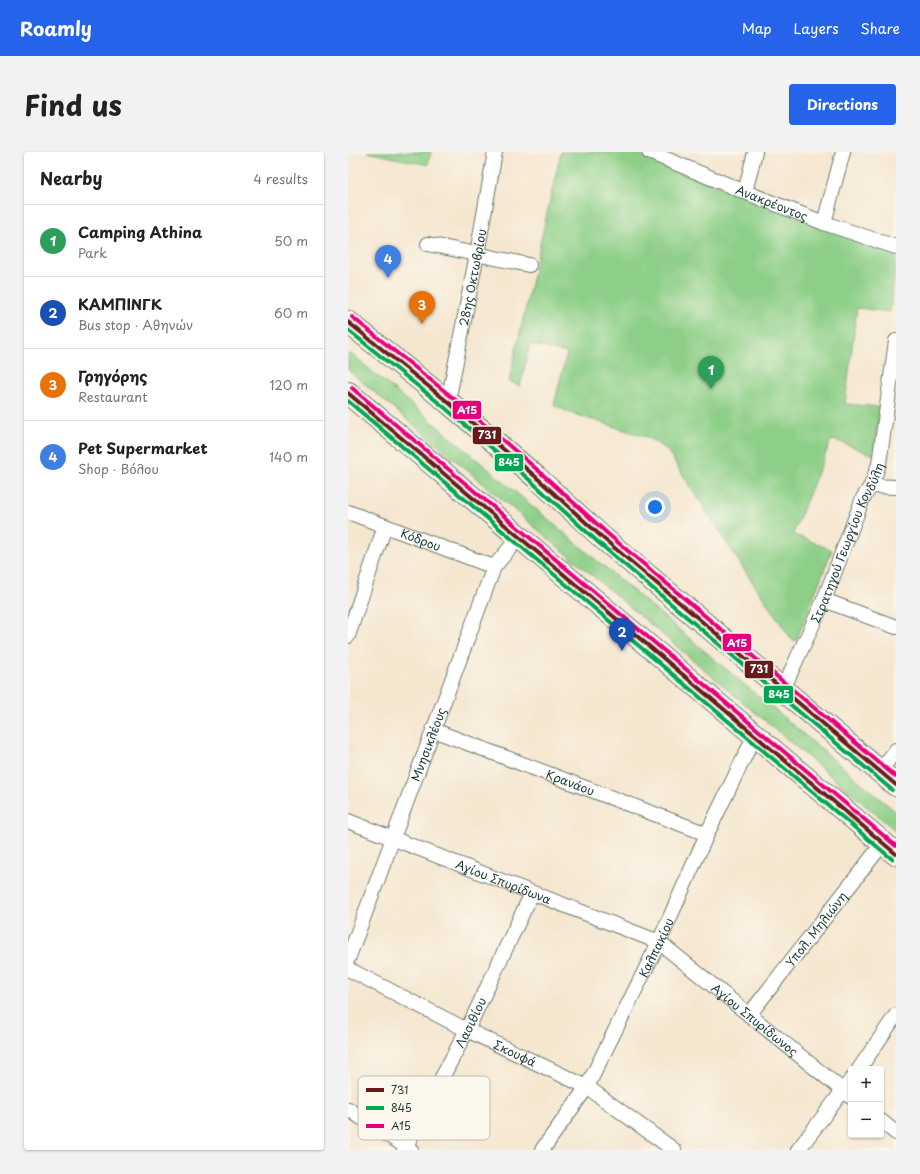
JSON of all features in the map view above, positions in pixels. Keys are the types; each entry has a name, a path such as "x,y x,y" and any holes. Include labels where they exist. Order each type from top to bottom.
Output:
{"highway":[{"path":"348,322 448,402 536,476 604,539 888,778"},
{"path":"348,394 890,849"}],"street":[{"name":"28ης Οκτωβρίου","path":"448,402 495,152"},
{"name":"Ανακρέοντος","path":"650,152 824,223 896,247"},
{"path":"745,192 755,152"},
{"path":"824,223 843,152"},
{"path":"428,244 529,265"},
{"name":"Στρατηγού Γεωργίου Κονδύλη","path":"783,689 824,600 863,498 871,486 879,464 894,376 896,341"},
{"path":"871,486 896,487"},
{"name":"Κόδρου","path":"348,512 494,567"},
{"path":"348,636 385,526"},
{"name":"Μνησικλέους","path":"348,958 494,567 519,537"},
{"path":"824,600 896,628"},
{"name":"Κρανάου","path":"433,730 707,834"},
{"name":"Καλπακίου","path":"542,1150 587,1087 659,942 707,834 755,735"},
{"path":"888,778 896,750"},
{"name":"Αγίου Σπυρίδωνα","path":"348,821 659,942"},
{"name":"Υπολ. Μηλιώνη","path":"748,1015 890,849"},
{"name":"Λασιθίου","path":"444,1076 532,893"},
{"name":"Αγίου Σπυρίδωνος","path":"659,942 748,1015 848,1090"},
{"name":"Σκουφά","path":"348,969 467,1030 587,1087 674,1150"},
{"path":"861,1066 896,1015"},
{"path":"798,1150 848,1090"},
{"path":"348,1109 358,1116"},
{"path":"884,1123 896,1132"},
{"path":"394,1140 407,1149"},
{"name":"Λασιθίου","path":"407,1149 412,1140"}],"green space":[{"path":"367,152 431,152 428,165"},
{"path":"561,152 632,152 830,230 896,250 890,312 857,308 845,404 880,407 873,455 838,441 831,440 793,534 832,550 796,641 792,640 745,571 667,450 647,437 568,412 554,405 567,353 530,344 520,386 509,381"},
{"path":"348,353 355,357 896,812 896,831 348,370"}],"transit line":[{"name":"Α15","path":"352,317 452,397 540,472 608,534 896,777"},
{"name":"731","path":"348,322 448,402 536,477 604,539 896,785"},
{"name":"845","path":"348,330 444,407 532,482 600,544 892,790"},
{"name":"Α15","path":"352,388 896,846"},
{"name":"731","path":"348,393 896,854"},
{"name":"845","path":"348,401 892,859"}],"place":[{"name":"Pet Supermarket","path":"388,278"},
{"name":"Γρηγόρης","path":"422,324"},
{"name":"Camping Athina","path":"711,389"},
{"name":"ΚΑΜΠΙΝΓΚ","path":"622,651"}]}
